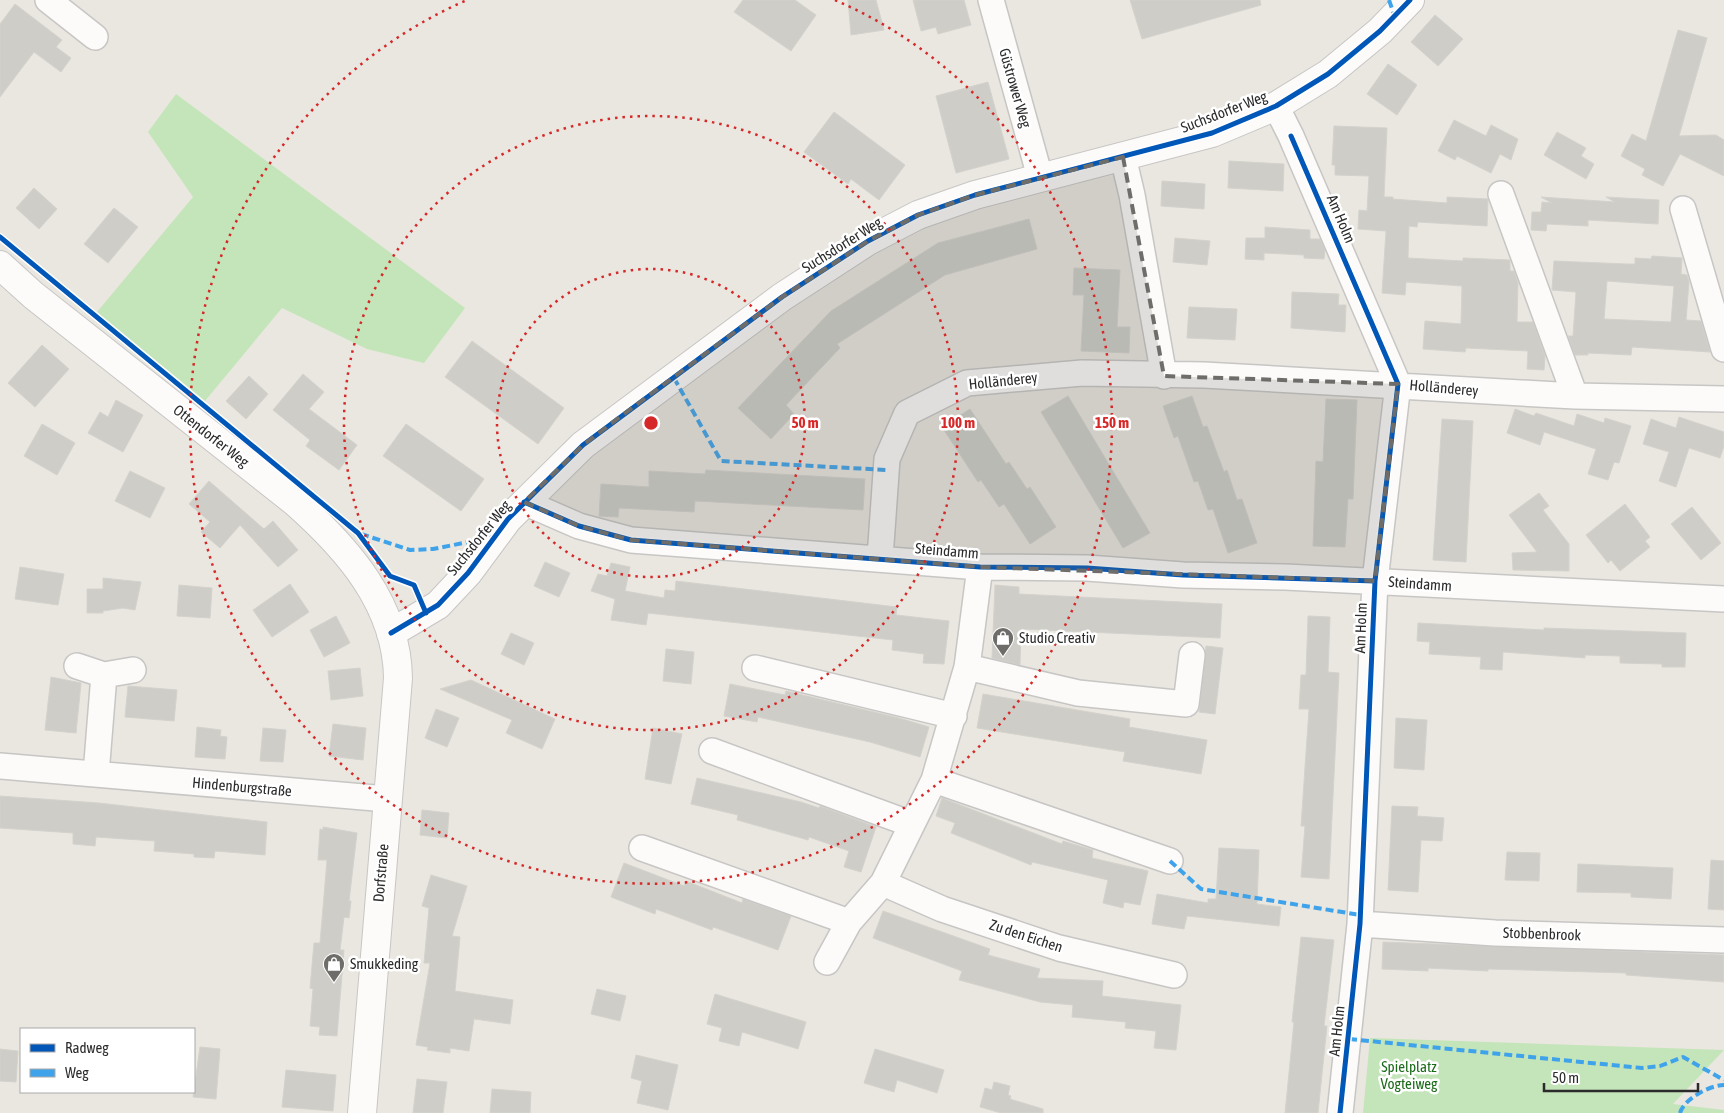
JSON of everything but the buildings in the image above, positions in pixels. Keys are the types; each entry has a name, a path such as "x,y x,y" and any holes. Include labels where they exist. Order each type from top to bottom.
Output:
{"street":[{"path":"48,0 95,37"},
{"name":"Güstrower Weg","path":"990,0 1040,177"},
{"name":"Suchsdorfer Weg","path":"391,633 438,605 468,573 508,519 583,445 782,297 868,241 918,215 975,195 1212,133 1276,106 1328,74 1380,32 1410,0"},
{"name":"Am Holm","path":"1276,106 1291,136 1398,384 1375,581 1360,924 1340,1113"},
{"path":"1123,157 1132,195 1164,376"},
{"path":"1501,194 1575,396"},
{"path":"1683,209 1724,350"},
{"name":"Ottendorfer Weg","path":"0,265 33,295 295,502 330,533 365,577 391,633"},
{"name":"Holländerey","path":"880,558 888,459 907,413 967,383 1082,373 1164,376 1204,375 1398,384 1575,396 1724,399"},
{"name":"Steindamm","path":"524,502 579,526 631,540 980,567 1087,568 1183,575 1375,581 1472,588 1724,599"},
{"path":"827,962 849,922 883,883 934,780 967,667 980,567"},
{"name":"Dorfstraße","path":"362,1113 398,678 391,633"},
{"path":"967,667 1078,693 1186,704 1192,655"},
{"path":"77,666 104,675 133,670"},
{"path":"755,668 954,716"},
{"path":"96,774 104,675"},
{"path":"712,751 912,824"},
{"name":"Hindenburgstraße","path":"0,766 387,799"},
{"path":"934,780 1170,861"},
{"path":"642,848 849,922"},
{"name":"Zu den Eichen","path":"883,883 942,909 1059,948 1174,975"},
{"name":"Stobbenbrook","path":"1360,924 1495,933 1724,940"}],"highlighted area":[{"path":"1123,157 1164,376 1398,384 1375,581 980,567 631,540 579,526 524,502 583,445 621,416 782,297 868,241 918,215 975,195"}],"green space":[{"path":"176,94 465,308 424,363 367,349 282,308 205,401 97,312 193,197 148,132"},
{"name":"Spielplatz Vogteiweg","path":"1370,1038 1724,1050 1673,1104 1724,1110 1724,1113 1363,1113"}],"marked path":[{"path":"1389,0 1395,17"},
{"path":"674,378 721,461 887,470"},
{"path":"361,534 410,550 433,549 494,537"},
{"path":"1170,861 1201,889 1360,915"},
{"path":"1349,1039 1642,1068 1660,1066 1683,1057 1724,1080"},
{"path":"1680,1113 1682,1108 1698,1094 1712,1087 1724,1085"}],"cycle path":[{"path":"391,633 438,605 468,573 508,519 583,445 782,297 868,241 918,215 975,195 1212,133 1276,106 1328,74 1380,31 1410,0"},
{"path":"1291,136 1398,384 1375,581 1360,924 1340,1113"},
{"path":"0,237 358,533 390,576 414,585 426,613"},
{"path":"524,502 579,526 631,540 980,567 1087,568 1183,575 1375,581"}],"place":[{"name":"Studio Creativ","path":"1003,657"},
{"name":"Smukkeding","path":"334,983"}]}
